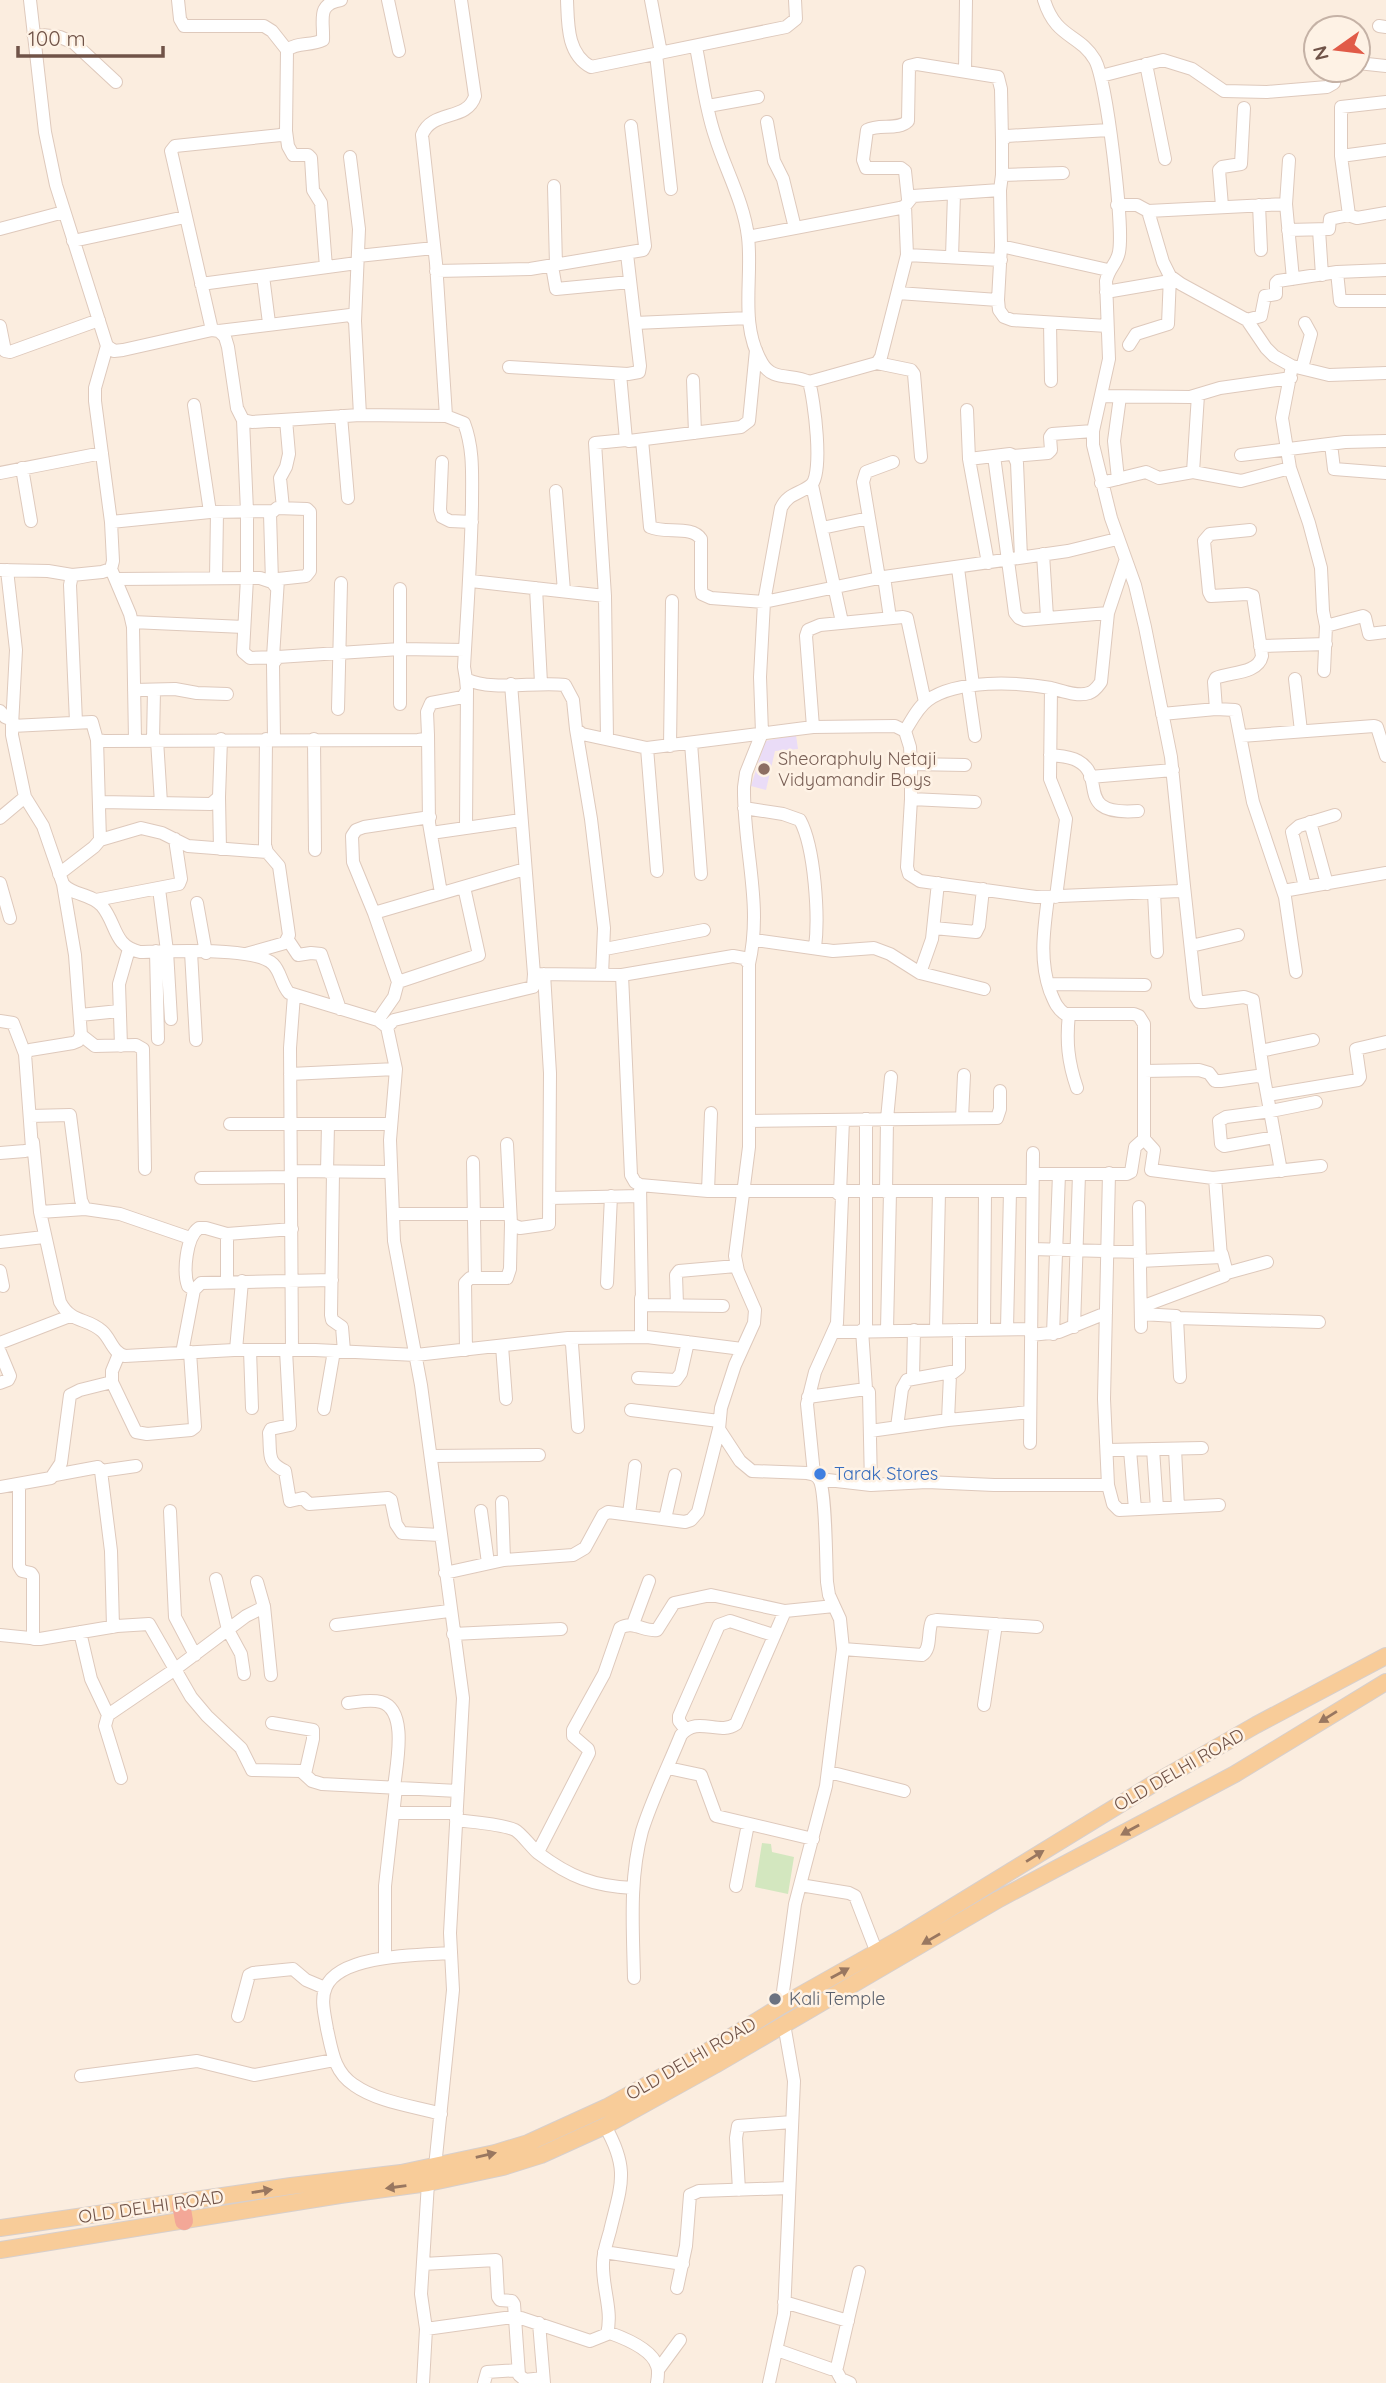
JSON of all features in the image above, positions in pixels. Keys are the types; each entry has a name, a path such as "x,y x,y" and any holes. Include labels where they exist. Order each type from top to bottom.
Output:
{"main road":[{"name":"OLD DELHI ROAD","path":"0,2250 183,2212 435,2167 495,2154 559,2130 713,2049 1153,1784 1256,1725 1386,1656"},
{"name":"OLD DELHI ROAD","path":"0,2228 340,2195 428,2183 503,2167 541,2155 604,2126 999,1899 1235,1774 1386,1682"}],"street":[{"path":"30,0 45,132 64,212 107,346 95,388 95,401 111,522 114,574 132,622 135,740"},
{"path":"178,0 180,19 184,26 264,26 272,31 287,50 288,146 293,155 308,155 311,158 313,190 321,203 326,267"},
{"path":"287,50 292,46 323,40 321,5 341,0"},
{"path":"388,0 399,51"},
{"path":"446,416 436,271 422,135 425,126 434,120 466,111 475,96 461,0"},
{"path":"567,0 570,38 581,62 591,68 792,24 796,19 795,0"},
{"path":"651,0 659,53 671,189"},
{"path":"965,71 966,0"},
{"path":"1044,0 1056,27 1089,51 1096,62 1105,92 1119,251 1116,261 1108,270 1106,292 1109,359 1093,431 1093,445 1117,539 1140,604 1173,770 1196,997 1199,1002 1250,997 1255,1005 1264,1078 1281,1171"},
{"path":"33,34 60,37 74,43 116,82"},
{"path":"696,47 715,136 739,202 748,237 749,318 756,350 768,371 776,376 801,378 809,382 877,363 911,370 914,374 921,457"},
{"path":"1101,76 1163,60 1192,69 1224,90 1268,92 1327,87 1332,84"},
{"path":"877,363 881,357 907,255 907,177 901,168 871,169 864,165 867,130 875,126 905,125 908,121 909,66 918,64 998,77 1001,89 1002,141 998,300 999,310 1004,317 1012,320 1107,326"},
{"path":"1146,64 1165,159"},
{"path":"708,106 758,97"},
{"path":"1348,215 1341,156 1342,106 1386,102"},
{"path":"1222,206 1219,170 1222,167 1241,164 1244,108"},
{"path":"767,121 774,161 783,179 795,228"},
{"path":"436,271 530,269 641,252 645,246 631,126"},
{"path":"1002,141 1007,136 1016,135 1109,130"},
{"path":"286,131 281,135 175,146 171,151 201,284 216,331 225,337 237,408 243,420 247,512 243,647 245,656 275,657 400,649 465,650"},
{"path":"1341,156 1386,150"},
{"path":"350,157 359,216 355,321 360,415"},
{"path":"1289,160 1286,204 1293,279"},
{"path":"1002,175 1063,173"},
{"path":"554,186 556,289 630,282"},
{"path":"748,237 906,202 913,195 1000,190"},
{"path":"952,257 954,194"},
{"path":"1117,205 1137,205 1148,211 1286,204"},
{"path":"1259,205 1261,250"},
{"path":"1129,345 1136,334 1168,324 1170,279 1148,211"},
{"path":"0,229 64,212"},
{"path":"1288,230 1329,229 1331,219 1348,215 1357,218 1386,213"},
{"path":"73,241 185,217"},
{"path":"1319,230 1322,275"},
{"path":"201,284 326,267 358,259 434,248"},
{"path":"907,255 952,257 1001,253 1108,270"},
{"path":"509,367 620,374 639,372 627,254"},
{"path":"1247,320 1261,316 1265,296 1276,294 1277,282 1337,272 1386,270"},
{"path":"1337,272 1341,302 1386,301"},
{"path":"263,276 269,323"},
{"path":"1106,292 1170,279 1247,320 1266,348 1295,371"},
{"path":"898,293 998,300"},
{"path":"107,346 114,351 123,350 216,331 344,315 350,315 355,321"},
{"path":"635,323 749,318"},
{"path":"0,326 5,351 10,352 99,320"},
{"path":"1050,323 1051,381"},
{"path":"1305,323 1311,334 1295,371 1282,418 1290,468 1320,560 1326,626 1324,671"},
{"path":"607,739 605,596 596,443 642,440 747,425 756,350"},
{"path":"1102,396 1190,397 1295,371 1338,376 1386,373"},
{"path":"620,374 625,440"},
{"path":"692,380 695,433"},
{"path":"445,1573 504,1560 573,1555 585,1548 603,1515 614,1512 685,1522 698,1513 721,1408 741,1349 754,1323 755,1310 736,1265 735,1256 750,1121 749,964 755,940 754,885 744,788 746,773 762,733 760,677 764,602 781,508 789,496 812,485 817,477 813,400 809,382"},
{"path":"1193,472 1198,395"},
{"path":"1118,479 1114,441 1120,397"},
{"path":"194,405 213,512 216,578"},
{"path":"967,410 969,459 988,563"},
{"path":"243,420 253,422 360,415 446,416 464,423 472,459 471,581 465,650 466,828"},
{"path":"341,416 348,498"},
{"path":"286,420 289,454 280,478 278,510 270,520 275,657 265,835 267,852 279,866 281,874 288,940 298,955 321,954 340,1009"},
{"path":"1014,457 1048,453 1052,450 1052,434 1093,431"},
{"path":"642,440 650,527 694,532 699,535 701,588 706,597 764,602 881,578 1080,549 1117,539"},
{"path":"1241,455 1331,444 1386,441"},
{"path":"1331,444 1334,469 1386,473"},
{"path":"0,473 102,453"},
{"path":"969,459 1010,454 1017,463 1015,613 1019,618 1024,620 1108,612"},
{"path":"993,456 1015,558"},
{"path":"442,462 442,517 450,521 472,522"},
{"path":"890,618 863,477 866,472 892,462"},
{"path":"22,468 31,521"},
{"path":"1101,483 1146,472 1159,478 1193,472 1241,481 1290,468"},
{"path":"812,485 842,622"},
{"path":"556,491 564,591"},
{"path":"111,522 213,512 302,508 310,512 310,571 306,576 278,579 274,584"},
{"path":"822,528 869,518"},
{"path":"1216,709 1216,678 1259,665 1262,656 1253,596 1247,594 1215,597 1209,592 1204,541 1210,534 1250,530"},
{"path":"1043,554 1047,617"},
{"path":"905,731 925,702 936,695 971,686 1016,685 1079,694 1088,694 1096,689 1101,682 1108,612 1125,562"},
{"path":"958,568 975,736"},
{"path":"25,1054 30,1050 73,1043 78,1041 81,1035 75,955 61,879 43,826 24,797 15,753 12,723 16,650 4,570 48,571 72,575 102,572 247,578 274,584"},
{"path":"72,575 69,596 76,722"},
{"path":"471,581 605,596"},
{"path":"338,709 341,583"},
{"path":"536,588 541,684"},
{"path":"400,589 400,704"},
{"path":"670,746 671,601"},
{"path":"1326,626 1363,616 1369,634 1386,632"},
{"path":"813,727 806,636 813,626 907,618 925,702"},
{"path":"132,622 244,627"},
{"path":"1260,646 1326,644"},
{"path":"1295,679 1301,732"},
{"path":"467,684 565,685 570,691 591,819 605,949 602,975"},
{"path":"441,893 430,832 427,712 431,703 463,696 467,684"},
{"path":"393,1214 473,1213 510,1219 520,1228 550,1224 550,1073 525,869 511,684"},
{"path":"1051,688 1052,789 1066,820 1042,956 1048,984 1058,1009 1069,1013 1139,1016 1144,1024 1144,1139 1154,1150 1150,1166 1154,1172 1215,1178 1321,1167"},
{"path":"134,690 228,694"},
{"path":"154,690 161,803"},
{"path":"1162,714 1235,710 1257,817 1283,891 1296,972"},
{"path":"0,711 12,723 92,722 97,740 100,840"},
{"path":"1241,736 1380,723"},
{"path":"1380,723 1377,727 1386,756"},
{"path":"576,729 582,734 647,748 813,727 895,726 905,731 910,747 911,799 907,867 909,874 920,881 1035,897 1154,893 1180,891 1184,886"},
{"path":"97,740 418,740 425,739 428,735"},
{"path":"220,849 221,739"},
{"path":"314,739 315,850"},
{"path":"691,743 701,874"},
{"path":"647,748 657,871"},
{"path":"0,753 15,753"},
{"path":"1050,755 1077,760 1090,777 1098,803 1119,811 1138,811"},
{"path":"911,764 965,765"},
{"path":"1090,777 1173,770"},
{"path":"0,818 24,797"},
{"path":"100,802 211,804 219,797"},
{"path":"911,799 975,802"},
{"path":"744,808 783,814 800,820 810,851 818,917 815,948"},
{"path":"1305,887 1292,832 1299,825 1335,815"},
{"path":"430,817 364,827 356,830 352,836 353,862 398,982 383,1023 396,1069 390,1124 394,1241 416,1354 463,1698 450,1933 453,1990 435,2167"},
{"path":"430,832 521,820"},
{"path":"1310,822 1327,884"},
{"path":"61,879 100,840 141,828 162,832 188,846 267,852"},
{"path":"61,879 69,891 96,900 179,884 181,879 175,839"},
{"path":"374,913 525,869"},
{"path":"1283,891 1386,873"},
{"path":"0,883 10,918"},
{"path":"920,973 934,928 938,883"},
{"path":"398,982 479,955 464,887"},
{"path":"159,889 162,951 171,1019"},
{"path":"934,928 976,932 983,889"},
{"path":"1154,893 1157,952"},
{"path":"96,900 106,911 122,943 129,949 246,954 265,958 278,970 284,987 294,995 383,1023 528,990 533,987 539,974"},
{"path":"197,903 205,953"},
{"path":"605,949 704,930"},
{"path":"1191,946 1238,935"},
{"path":"246,954 288,940"},
{"path":"755,940 840,951 865,948 883,951 920,973 984,989"},
{"path":"121,1046 120,976 129,949"},
{"path":"158,1039 162,951"},
{"path":"191,952 196,1040"},
{"path":"539,974 622,975 733,956 744,958 749,964"},
{"path":"622,975 631,1175 640,1190 641,1337"},
{"path":"1048,984 1145,985"},
{"path":"294,995 290,1028 291,1420 288,1427 271,1429 271,1455 275,1466 285,1471 290,1501 305,1501 309,1504 388,1498 391,1500 396,1524 402,1533 440,1535"},
{"path":"80,1015 119,1011"},
{"path":"1069,1013 1067,1049 1077,1088"},
{"path":"0,1021 13,1023 25,1054 40,1212 60,1302 70,1315 102,1331 119,1354 125,1356 243,1350 416,1354 568,1338 641,1337 741,1349"},
{"path":"81,1035 95,1046 140,1046 144,1054 145,1168"},
{"path":"1260,1051 1312,1040"},
{"path":"1268,1095 1358,1080 1360,1077 1356,1049 1386,1042"},
{"path":"290,1074 396,1069"},
{"path":"1144,1071 1199,1070 1209,1073 1215,1081 1221,1082 1257,1076 1264,1078"},
{"path":"962,1118 964,1075"},
{"path":"887,1330 887,1119 891,1077"},
{"path":"750,1121 997,1118 1000,1091"},
{"path":"1275,1137 1224,1146 1220,1137 1219,1121 1221,1118 1316,1102"},
{"path":"708,1191 711,1113"},
{"path":"30,1116 70,1115 81,1200 85,1209"},
{"path":"781,2006 800,1885 829,1772 843,1649 840,1619 827,1582 822,1494 816,1476 807,1419 808,1397 815,1372 834,1332 838,1313 843,1119"},
{"path":"866,1119 864,1330 871,1485"},
{"path":"230,1124 390,1124"},
{"path":"324,1409 344,1333 331,1315 328,1124"},
{"path":"1033,1174 1130,1172 1135,1147 1144,1139"},
{"path":"0,1153 25,1151 32,1148 33,1142"},
{"path":"466,1350 466,1279 502,1279 510,1274 507,1144"},
{"path":"1030,1443 1033,1153"},
{"path":"473,1162 475,1278"},
{"path":"201,1178 391,1172"},
{"path":"1109,1173 1104,1399 1108,1485 1115,1508 1219,1505"},
{"path":"1053,1334 1059,1174"},
{"path":"1074,1327 1079,1174"},
{"path":"1215,1178 1222,1254 1227,1273"},
{"path":"550,1198 611,1196 640,1190 1032,1191"},
{"path":"984,1329 985,1191"},
{"path":"1007,1329 1010,1191"},
{"path":"936,1330 939,1192"},
{"path":"607,1283 611,1196"},
{"path":"1139,1207 1141,1316"},
{"path":"40,1212 85,1209 120,1214 190,1238"},
{"path":"194,1290 186,1282 190,1238 199,1228 228,1234 292,1229"},
{"path":"227,1282 228,1234"},
{"path":"0,1242 44,1237"},
{"path":"1032,1249 1218,1259 1222,1254"},
{"path":"1141,1316 1227,1273 1267,1262"},
{"path":"677,1306 676,1275 679,1271 736,1265"},
{"path":"0,1271 4,1286"},
{"path":"119,1354 112,1371 112,1382 136,1432 147,1434 191,1430 195,1427 195,1422 186,1353 194,1290 201,1283 332,1280"},
{"path":"242,1281 243,1350 253,1408"},
{"path":"640,1298 645,1305 723,1306"},
{"path":"834,1332 1007,1329 1053,1334 1106,1313"},
{"path":"0,1343 70,1315"},
{"path":"1141,1316 1319,1322"},
{"path":"1177,1318 1180,1377"},
{"path":"913,1377 914,1330"},
{"path":"897,1427 904,1384 913,1377 951,1372 959,1368 959,1330"},
{"path":"568,1338 572,1344 578,1427"},
{"path":"638,1378 676,1380 681,1373 688,1342"},
{"path":"502,1346 506,1399"},
{"path":"0,1352 10,1377 0,1383"},
{"path":"948,1420 951,1372"},
{"path":"55,1475 61,1463 70,1395 112,1382"},
{"path":"808,1397 866,1389"},
{"path":"631,1410 719,1425"},
{"path":"870,1431 1030,1412"},
{"path":"719,1425 740,1461 752,1471 816,1476 871,1485 927,1482 1108,1485"},
{"path":"1107,1450 1202,1448"},
{"path":"1153,1449 1157,1508"},
{"path":"1175,1449 1178,1507"},
{"path":"1130,1450 1135,1509"},
{"path":"431,1457 539,1455"},
{"path":"101,1471 136,1466"},
{"path":"629,1514 635,1466"},
{"path":"0,1487 45,1480 55,1475 98,1467 101,1471 111,1551 113,1627"},
{"path":"665,1519 674,1475"},
{"path":"19,1484 19,1566 22,1571 33,1576 33,1639"},
{"path":"502,1502 504,1560"},
{"path":"170,1511 175,1617 195,1655"},
{"path":"481,1511 488,1563"},
{"path":"216,1578 228,1630 239,1649 244,1674"},
{"path":"633,1625 649,1581"},
{"path":"257,1582 264,1606 271,1675"},
{"path":"538,1852 589,1753 573,1736 575,1724 604,1674 620,1628 633,1625 653,1632 674,1603 711,1595 785,1611 834,1606"},
{"path":"107,1715 264,1606"},
{"path":"336,1625 449,1611"},
{"path":"634,1978 633,1888 642,1832 668,1768 686,1730 702,1725 727,1728 736,1724 785,1611"},
{"path":"843,1649 922,1655 927,1650 932,1622 942,1620 1037,1627"},
{"path":"686,1730 679,1721 679,1716 719,1625 730,1621 773,1635"},
{"path":"0,1635 33,1639 149,1624 174,1670 202,1710 241,1748 252,1770 296,1770 316,1783 458,1791"},
{"path":"984,1705 996,1624"},
{"path":"453,1634 561,1629"},
{"path":"80,1632 91,1679 107,1715 105,1726 121,1778"},
{"path":"348,1703 378,1701 393,1710 398,1725 394,1813 385,1886 385,1957"},
{"path":"272,1723 313,1730 306,1774"},
{"path":"668,1768 701,1775 716,1816 813,1839"},
{"path":"829,1772 904,1791"},
{"path":"394,1813 456,1816 515,1830 555,1865 586,1881 604,1886 633,1888"},
{"path":"736,1886 748,1824"},
{"path":"800,1885 855,1896 877,1952"},
{"path":"441,2114 365,2091 348,2080 334,2060 323,2007 325,1988 340,1974 365,1962 385,1957 451,1953"},
{"path":"238,2016 249,1975 253,1973 293,1969 306,1980 325,1988"},
{"path":"769,2383 784,2302 792,2122 793,2068 784,2024"},
{"path":"81,2077 197,2061 254,2075 334,2060"},
{"path":"739,2190 736,2138 738,2126 792,2122"},
{"path":"604,2126 618,2150 622,2177 604,2252 604,2276 610,2314 607,2334"},
{"path":"423,2383 426,2329 421,2294 428,2183"},
{"path":"677,2288 683,2264 690,2196 699,2191 789,2188"},
{"path":"604,2252 683,2264"},
{"path":"423,2264 496,2260 496,2292 500,2300 512,2301 515,2309 518,2370 521,2378 525,2380 544,2380 539,2323"},
{"path":"835,2368 859,2272"},
{"path":"784,2302 848,2321"},
{"path":"426,2329 514,2318 539,2323 590,2342 607,2334 614,2334 644,2350 655,2361 658,2376"},
{"path":"658,2376 680,2340"},
{"path":"777,2350 835,2368 841,2379 850,2383"},
{"path":"484,2383 487,2372 518,2370"}],"shaded area":[{"name":"Sheoraphuly Netaji Vidyamandir Boys","path":"796,735 798,749 775,751 766,790 751,786 765,741"}],"green space":[{"path":"762,1843 771,1844 772,1852 794,1857 788,1894 755,1887"}],"place":[{"name":"Sheoraphuly Netaji Vidyamandir Boys","path":"764,769"},
{"name":"Tarak Stores","path":"820,1474"},
{"name":"Kali Temple","path":"775,1999"}]}
